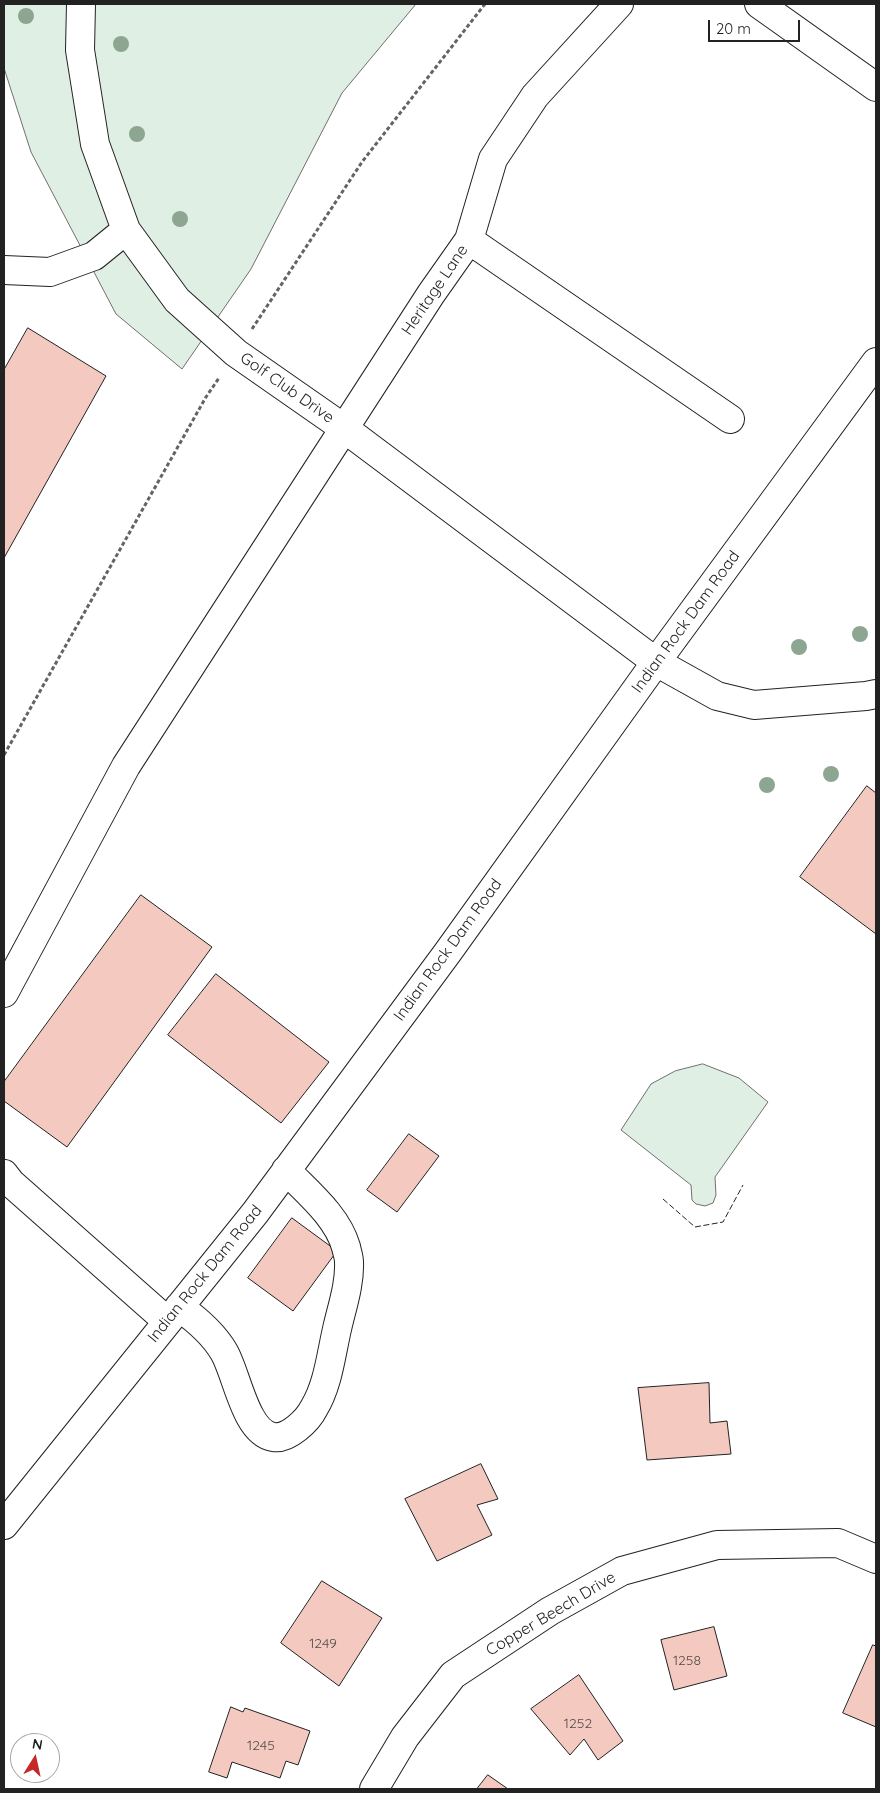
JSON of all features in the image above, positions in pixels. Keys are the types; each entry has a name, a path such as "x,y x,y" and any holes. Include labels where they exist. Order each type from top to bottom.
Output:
{"street":[{"name":"Golf Club Drive","path":"81,4 80,50 95,144 126,230 177,300 236,353 345,428 656,662 717,696 754,705 876,694"},
{"name":"Heritage Lane","path":"4,993 126,766 431,294 468,240 493,159 535,96 619,4"},
{"path":"758,4 876,87"},
{"path":"4,270 50,272 94,256 126,230"},
{"path":"468,240 730,419"},
{"name":"Indian Rock Dam Road","path":"4,1525 254,1213 448,952 656,662 876,362"},
{"path":"4,1174 11,1183 173,1314 200,1323 224,1352 250,1417 260,1432 274,1438 289,1434 305,1422 315,1408 323,1389 347,1284 349,1261 340,1231 328,1214 286,1170"},
{"name":"Copper Beech Drive","path":"374,1789 405,1737 453,1675 550,1611 622,1571 717,1545 838,1544 876,1559"}],"green space":[{"path":"4,4 416,4 342,93 251,269 182,369 116,314 31,152 4,68"},
{"path":"703,1064 739,1078 768,1102 715,1177 716,1195 713,1203 705,1206 696,1204 692,1200 691,1185 621,1130 651,1084 675,1071"}],"building":[{"path":"28,328 106,376 4,558 4,370"},
{"path":"867,786 876,793 876,934 800,877"},
{"path":"141,895 212,947 67,1147 4,1101 4,1082"},
{"path":"216,974 329,1062 281,1123 168,1035"},
{"path":"409,1134 439,1156 397,1212 367,1190"},
{"path":"292,1218 337,1251 293,1311 248,1278"},
{"path":"709,1383 710,1423 727,1421 731,1454 647,1460 638,1388"},
{"path":"481,1464 498,1499 477,1505 492,1535 437,1561 405,1499"},
{"path":"322,1581 382,1618 339,1686 281,1643"},
{"path":"714,1627 727,1676 674,1690 661,1640"},
{"path":"873,1645 876,1646 876,1727 843,1713"},
{"path":"579,1675 623,1741 598,1760 584,1739 570,1755 531,1709"},
{"path":"231,1707 243,1712 245,1708 310,1731 298,1765 286,1761 280,1778 232,1762 227,1778 209,1772"},
{"path":"488,1775 508,1789 477,1789"}],"fence":[{"path":"663,1199 695,1227 723,1222 743,1185"}]}
